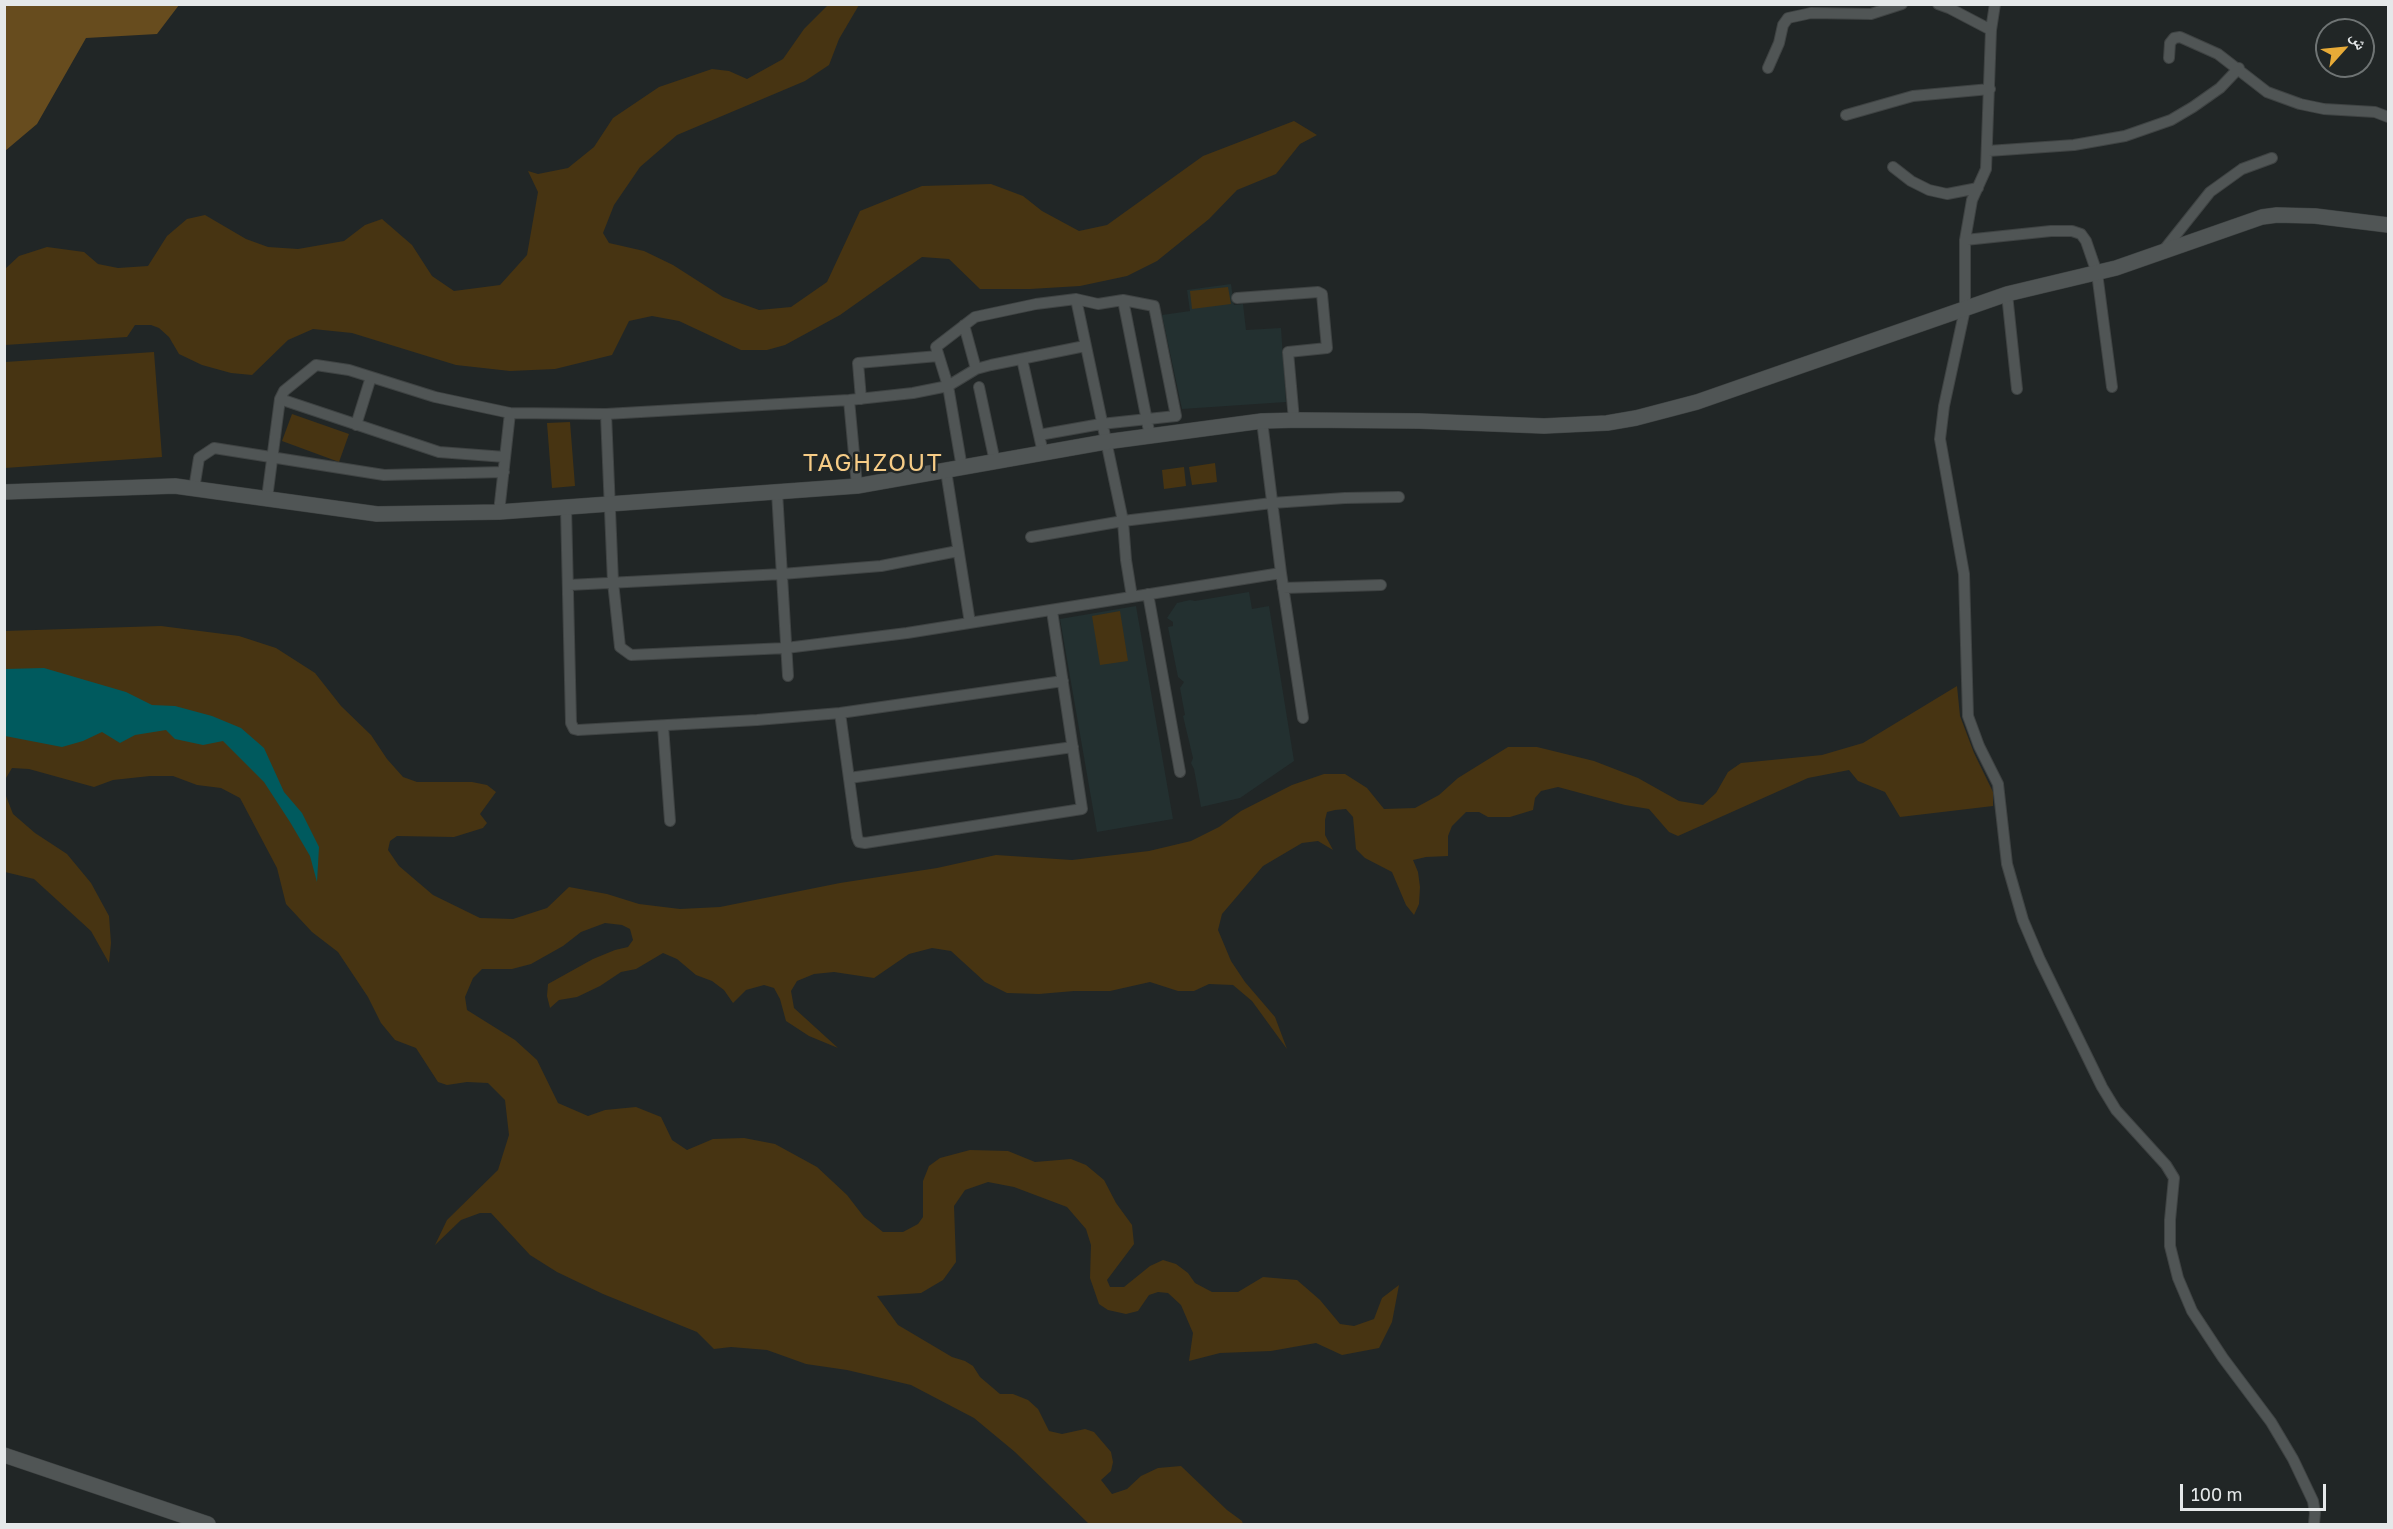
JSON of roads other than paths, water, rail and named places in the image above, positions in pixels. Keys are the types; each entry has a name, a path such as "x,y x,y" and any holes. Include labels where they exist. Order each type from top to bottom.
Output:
{"main road":[{"path":"4,492 175,486 377,514 500,512 857,486 1105,442 1262,422 1419,421 1544,426 1627,420 1697,402 2007,294 2097,273 2262,217 2315,216 2388,225"},
{"path":"4,1455 208,1524"}],"street":[{"path":"1768,69 1779,43 1783,25 1788,18 1811,13 1871,14 1902,4"},
{"path":"1938,4 1991,30"},
{"path":"1995,4 1991,30 1986,169 1972,200 1965,240 1965,309 1944,406 1940,440 1964,574 1968,716 1976,739 1998,784 2001,795 2003,842 2014,892 2040,960 2102,1087 2116,1110 2166,1165 2174,1178 2170,1246 2178,1278 2192,1311 2223,1358 2271,1422 2293,1459 2313,1501 2314,1524"},
{"path":"2169,58 2170,43 2174,38 2180,37 2218,54 2239,68 2266,92 2300,104 2324,109 2375,111 2388,117"},
{"path":"1988,151 2074,145 2125,136 2171,120 2193,107 2220,88 2239,68"},
{"path":"1846,115 1913,96 1990,89"},
{"path":"2163,251 2210,192 2242,169 2272,158"},
{"path":"1893,167 1911,181 1929,190 1947,194 1978,188"},
{"path":"1965,240 2052,231 2072,231 2080,234 2086,241 2097,273 2112,387"},
{"path":"1237,298 1318,292 1322,294 1327,348 1288,352 1294,420"},
{"path":"2007,294 2017,389"},
{"path":"1076,299 1123,521 1132,597"},
{"path":"962,468 948,386 936,347 975,317 1076,299 1098,304 1123,300 1154,306 1176,416 1101,424 1039,435"},
{"path":"1123,300 1150,436"},
{"path":"964,325 976,369"},
{"path":"267,498 280,399 284,391 316,365 349,370 435,397 510,413 606,414 855,399 913,393 948,386 976,369 1085,346"},
{"path":"857,486 855,399 858,363 939,356"},
{"path":"1022,358 1043,453"},
{"path":"356,425 371,377"},
{"path":"980,387 995,462"},
{"path":"280,399 439,452 505,457"},
{"path":"500,512 510,413"},
{"path":"606,414 613,582 620,647 631,655 786,648 1052,611 1281,573"},
{"path":"1262,422 1283,588 1303,718"},
{"path":"194,489 199,458 214,448 384,475 504,472"},
{"path":"946,471 970,623"},
{"path":"777,492 788,676"},
{"path":"1031,537 1123,521 1272,503 1399,497"},
{"path":"566,507 571,723 574,729 663,726 840,712 1062,681"},
{"path":"568,585 782,574 881,566 958,552"},
{"path":"1283,588 1381,585"},
{"path":"1148,594 1180,772"},
{"path":"840,712 856,837 859,842 865,843 1082,809 1052,611"},
{"path":"663,726 670,821"},
{"path":"849,778 1073,747"}],"water":[{"path":"44,668 126,692 152,705 175,706 212,716 241,728 264,748 284,792 302,813 319,847 317,882 310,856 264,782 223,741 203,745 175,739 166,730 135,735 120,743 102,732 62,747 5,736 5,669"}],"district":[{"name":"TAGHZOUT","path":"873,463"}]}
